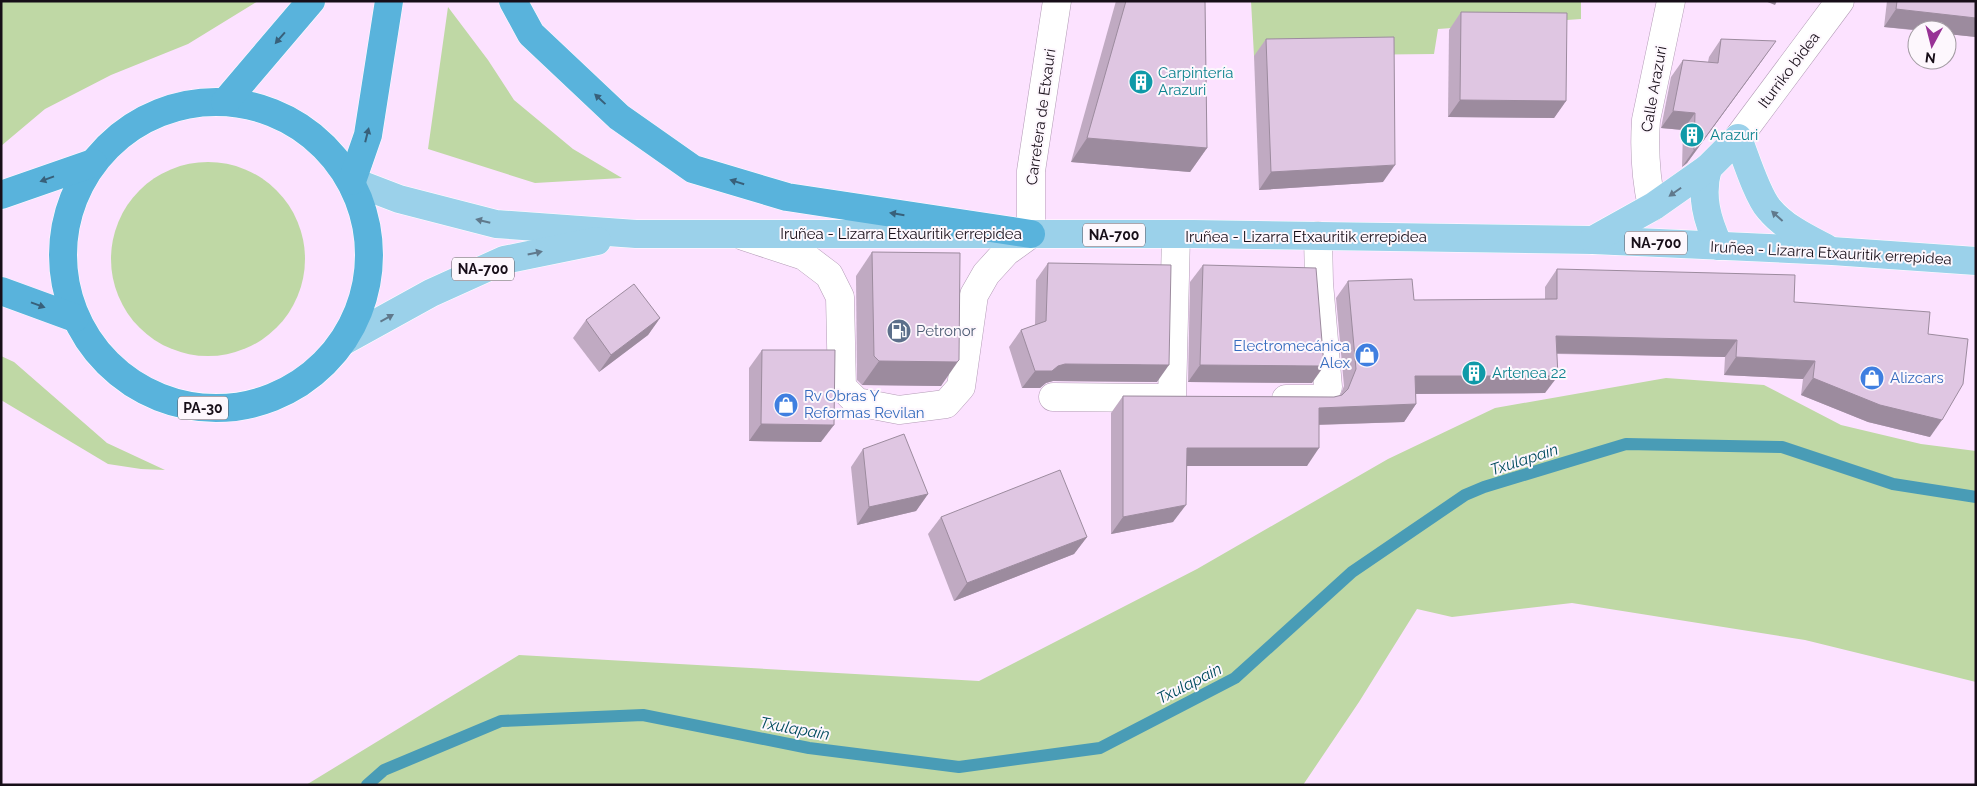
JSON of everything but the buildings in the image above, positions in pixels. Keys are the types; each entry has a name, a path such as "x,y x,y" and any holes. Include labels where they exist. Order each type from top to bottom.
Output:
{"highway":[{"path":"225,102 311,1"},
{"path":"352,181 368,135 389,1"},
{"path":"513,1 531,34 612,111 693,169 787,197 1031,234"},
{"name":"PA-30","path":"225,102 263,109 296,124 324,146 352,181 368,229 369,278 360,311 344,342 318,371 289,391 250,406 198,408 158,398 124,378 103,359 75,318 63,272 64,231 74,195 93,163 118,137 140,122 165,110 194,103 225,102"},
{"name":"PA-30","path":"1,195 93,163"},
{"path":"1,291 75,318"}],"main road":[{"path":"1593,240 1652,207 1708,168 1738,138 1752,175 1768,208 1793,231 1832,251"},
{"path":"1708,168 1704,184 1707,215 1719,246"},
{"name":"Iruñea - Lizarra Etxauritik errepidea","path":"352,181 398,199 496,224 636,234 1031,234 1593,240 1832,251 1976,261"},
{"name":"Iruñea - Lizarra Etxauritik errepidea","path":"344,342 431,293 504,260 636,234"},
{"path":"1931,258 1976,274"}],"street":[{"name":"Carretera de Etxauri","path":"1031,234 1031,172 1057,1"},
{"name":"Calle Arazuri","path":"1652,207 1648,190 1646,120 1671,1"},
{"name":"Iturriko bidea","path":"1738,138 1840,1"},
{"path":"735,233 804,256 829,275 840,297 842,387 857,402 899,410 946,404 961,387 974,295 986,274 1006,252 1031,234"},
{"path":"1053,397 1182,398 1176,236"},
{"path":"1262,398 1322,399 1328,387 1319,282 1318,236"}],"green space":[{"path":"1,1 258,1 188,44 111,75 45,109 1,146"},
{"path":"1251,1 1581,1 1581,19 1438,29 1434,54 1254,56"},
{"path":"448,7 488,60 514,100 573,149 622,178 535,183 428,149"},
{"path":"208,162 227,164 245,169 262,178 277,190 289,205 298,222 303,240 305,259 303,278 298,296 289,313 277,328 262,340 245,349 227,354 208,356 189,354 171,349 154,340 139,328 127,313 118,296 113,278 111,259 113,240 118,222 127,205 139,190 154,178 171,169 189,164"},
{"path":"1,356 14,362 107,443 165,470 141,469 108,464 1,400"},
{"path":"1666,378 1764,385 1841,425 1921,444 1976,451 1976,682 1805,640 1572,603 1452,617 1417,609 1359,702 1303,785 306,785 519,655 979,681 1197,569 1388,459 1495,408"}],"waterway":[{"name":"Txulapain","path":"367,785 384,770 501,721 643,715 809,748 959,767 1100,748 1235,678 1352,572 1465,495 1484,487 1626,444 1782,447 1893,484 1976,497"}],"place":[{"name":"Carpintería Arazuri","path":"1141,82"},
{"name":"Arazuri","path":"1692,135"},
{"name":"Petronor","path":"899,331"},
{"name":"Electromecánica Alex","path":"1367,355"},
{"name":"Artenea 22","path":"1474,373"},
{"name":"Alizcars","path":"1872,378"},
{"name":"Rv Obras Y Reformas Revilan","path":"786,405"}]}
